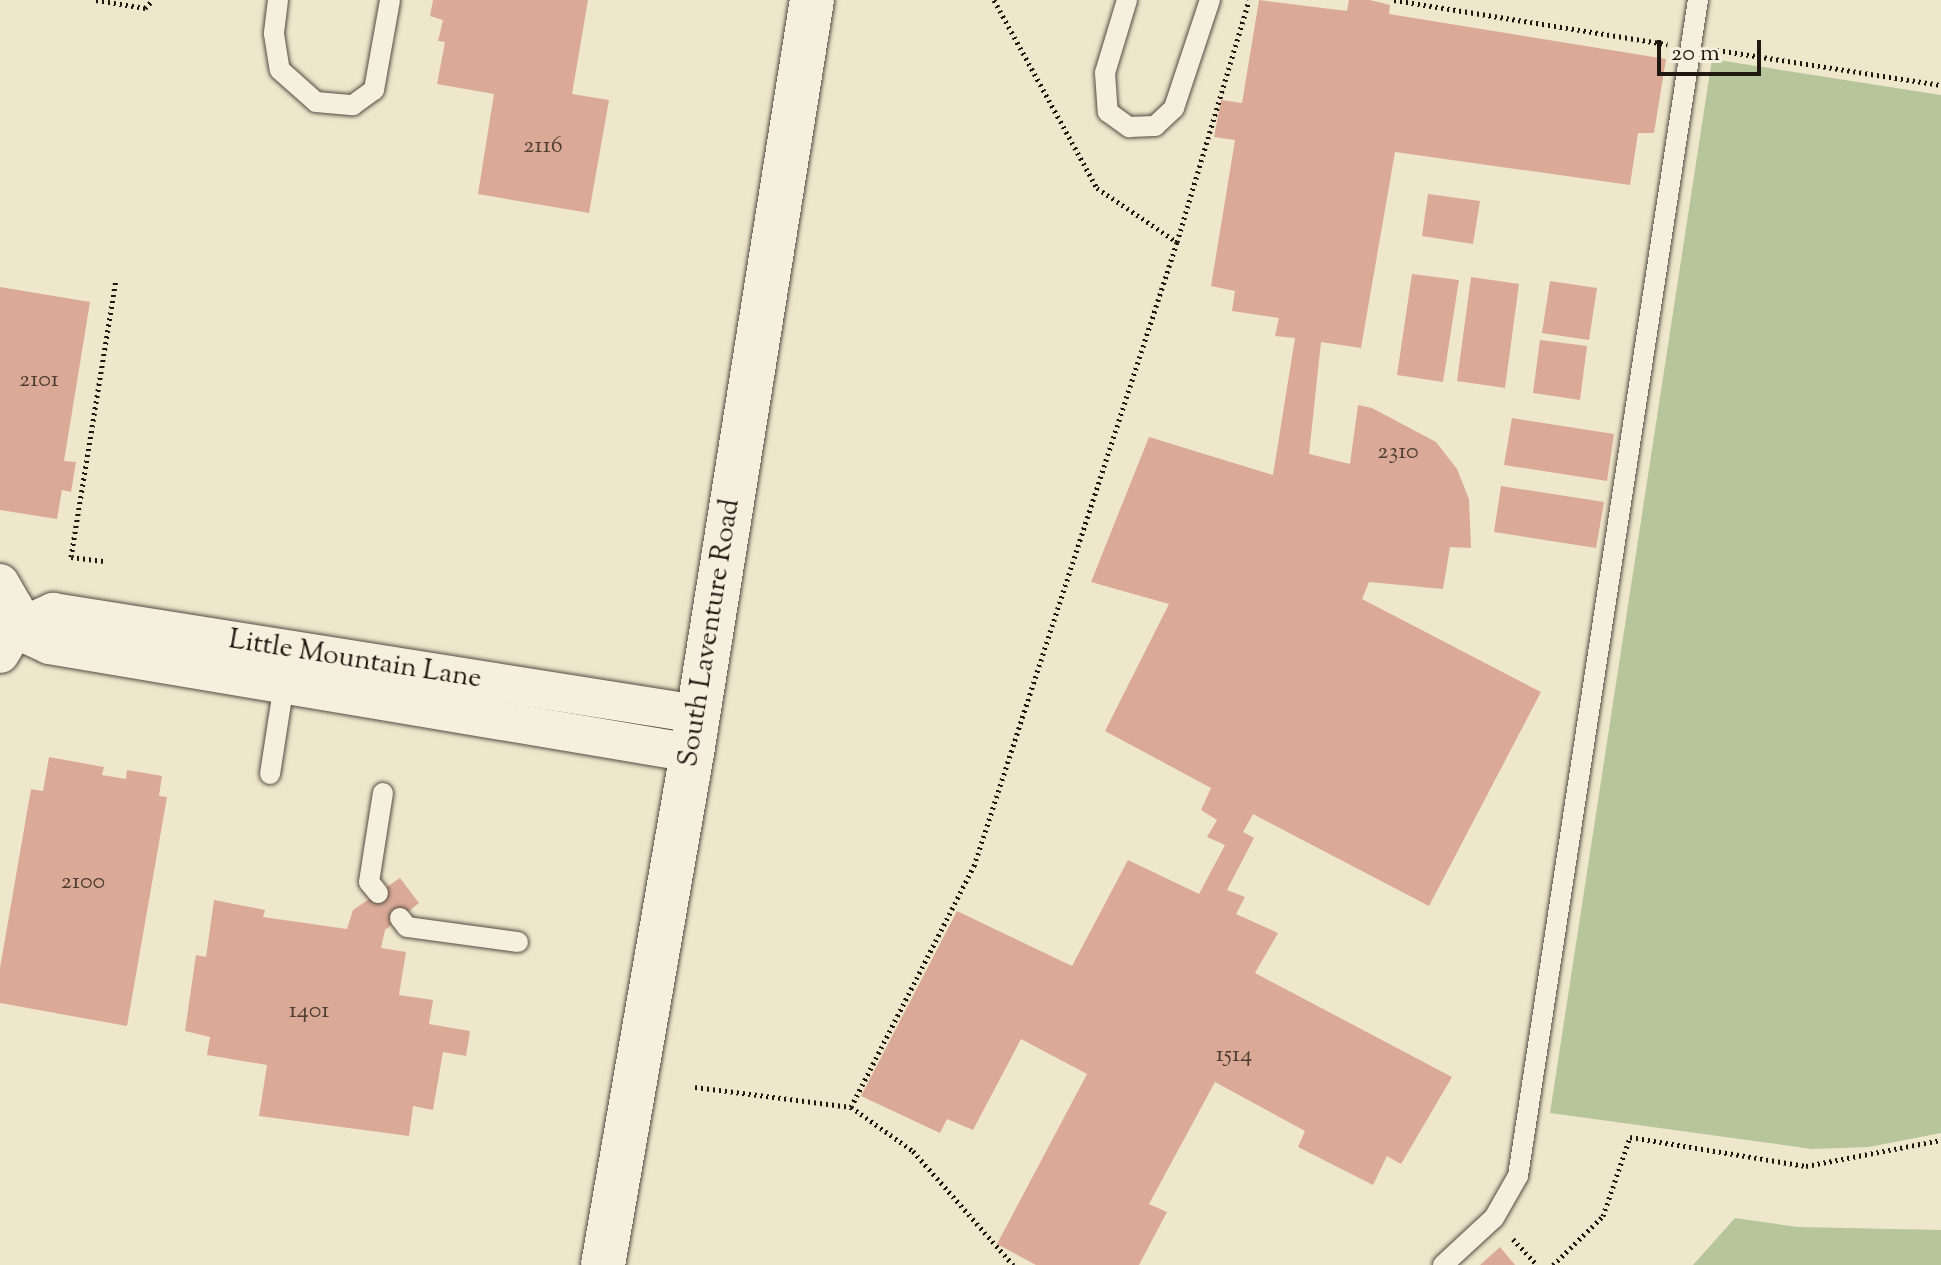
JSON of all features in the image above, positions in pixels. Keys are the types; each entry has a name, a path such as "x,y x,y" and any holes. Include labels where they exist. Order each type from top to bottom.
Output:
{"street":[{"name":"South Laventure Road","path":"603,1265 694,733 812,0"},
{"name":"Little Mountain Lane","path":"0,583 14,607 7,642"},
{"name":"Little Mountain Lane","path":"7,642 53,612 287,667 694,733"}],"lane":[{"path":"278,0 274,34 280,70 316,102 353,105 374,90 390,0"},
{"path":"1127,0 1105,73 1108,112 1129,127 1155,126 1174,108 1210,0"},
{"path":"1443,1265 1494,1218 1518,1176 1698,0"},
{"path":"270,774 287,667"},
{"path":"378,893 369,882 383,793"},
{"path":"400,918 407,927 518,942"}],"path":[{"path":"96,0 145,8 153,0"},
{"path":"994,0 1097,188 1177,242"},
{"path":"851,1107 974,866 1177,242 1249,0"},
{"path":"103,561 71,557 116,280"},
{"path":"695,1087 851,1107 913,1151 1013,1265"},
{"path":"1553,1265 1603,1216 1630,1137 1806,1166 1941,1140"},
{"path":"1494,1218 1537,1265"}],"green space":[{"path":"1712,59 1941,95 1941,1133 1869,1147 1812,1149 1550,1113"},
{"path":"1735,1218 1798,1227 1941,1230 1941,1265 1693,1265"}],"building":[{"path":"433,0 588,0 572,94 609,100 589,213 478,194 494,94 437,84 445,42 438,41 443,20 430,16"},
{"path":"1259,0 1347,11 1349,0 1370,0 1390,5 1389,14 1666,59 1654,133 1638,133 1630,185 1395,152 1361,348 1321,342 1309,454 1350,464 1358,405 1372,408 1436,442 1457,469 1469,499 1471,548 1450,547 1443,589 1369,582 1362,599 1541,692 1429,906 1253,814 1243,832 1254,838 1227,890 1245,897 1236,914 1278,933 1255,973 1452,1077 1401,1164 1387,1156 1373,1185 1298,1147 1305,1131 1215,1082 1149,1204 1167,1212 1139,1265 1036,1265 997,1244 1087,1074 1021,1039 973,1130 947,1119 940,1133 861,1096 957,911 1072,966 1128,860 1199,894 1225,845 1207,837 1217,820 1201,810 1211,788 1105,731 1169,604 1091,582 1149,437 1273,475 1295,338 1275,336 1279,318 1232,311 1235,291 1211,286 1235,140 1214,137 1221,100 1242,103"},
{"path":"1428,194 1480,201 1473,244 1422,236"},
{"path":"1412,274 1459,280 1443,382 1397,375"},
{"path":"1471,277 1519,284 1505,388 1457,381"},
{"path":"1550,281 1597,288 1589,340 1542,333"},
{"path":"0,287 90,302 64,461 76,462 71,492 62,490 57,519 0,510"},
{"path":"1540,340 1587,346 1580,400 1533,393"},
{"path":"1512,418 1614,434 1607,481 1504,465"},
{"path":"1501,486 1604,502 1596,548 1494,532"},
{"path":"49,757 104,767 102,775 126,779 127,770 162,776 159,796 167,797 127,1026 0,1003 0,968 31,789 43,791"},
{"path":"400,878 419,903 385,930 381,948 406,952 399,995 433,1000 429,1024 470,1031 466,1056 443,1052 433,1110 413,1106 409,1136 259,1116 267,1065 207,1055 210,1037 185,1031 196,955 206,957 214,900 265,910 263,917 347,929 353,910"},
{"path":"1500,1247 1515,1265 1480,1265"}]}
